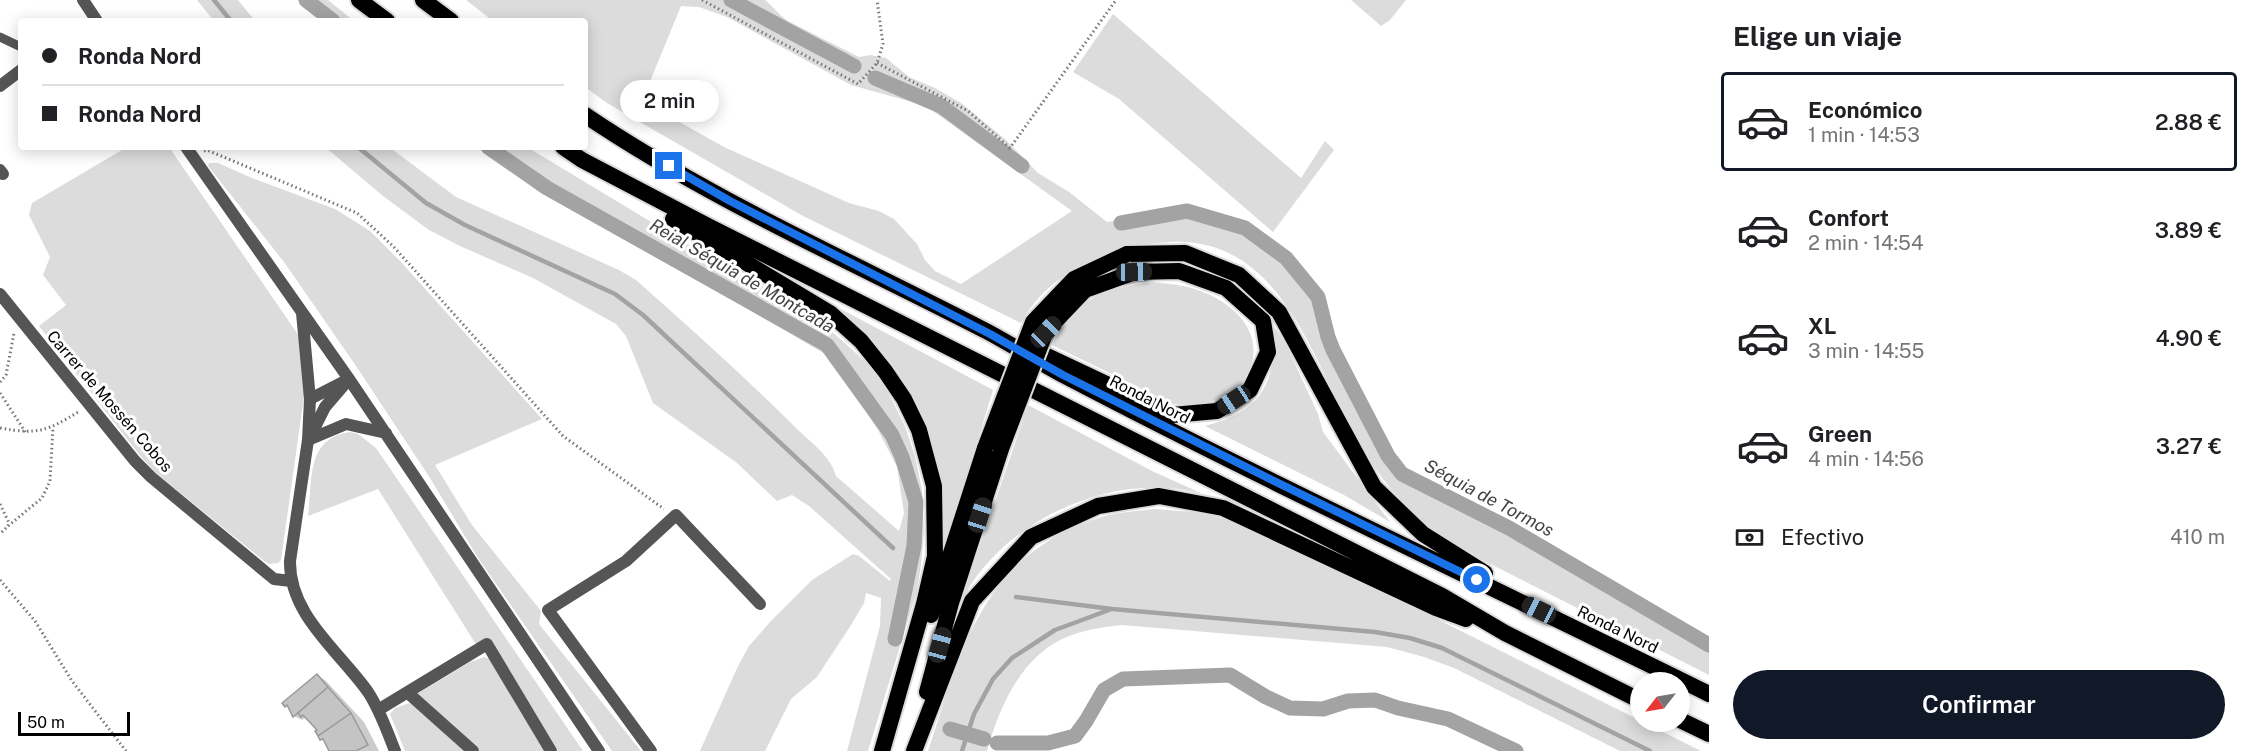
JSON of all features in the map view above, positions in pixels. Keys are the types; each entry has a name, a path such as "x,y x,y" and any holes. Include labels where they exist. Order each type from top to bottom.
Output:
{"highway":[{"path":"359,0 383,18"},
{"path":"423,0 447,18"},
{"name":"Ronda Nord","path":"588,117 730,201 990,334 1063,375 1709,694"},
{"path":"567,150 702,237 830,312 861,341 904,399 919,429 934,486 935,556 924,604 882,751"},
{"path":"582,160 710,227 1442,596 1506,633 1630,695"},
{"path":"912,751 993,449 1033,322 1074,279 1127,254 1185,253 1239,275 1279,312 1374,487 1423,534 1581,630"},
{"path":"882,751 993,449 1046,332 1085,291 1134,272 1179,271 1226,288 1263,321 1268,352 1250,390 1217,411 1172,415 1069,365 990,334"},
{"path":"912,751 972,602 1031,537 1098,506 1159,496 1224,508 1436,608 1506,633"},
{"path":"1690,725 1709,734"}],"street":[{"path":"83,0 94,18"},
{"path":"0,37 18,46"},
{"path":"0,86 18,72"},
{"path":"189,151 350,379 599,751"},
{"name":"Carrer de Mossén Cobos","path":"0,294 151,477 274,579 291,581"},
{"path":"302,312 310,399 308,440 290,561 291,581 294,593 306,615 358,680 378,710 395,751"},
{"path":"310,399 350,379"},
{"path":"308,440 325,407 350,379"},
{"path":"308,440 346,424 386,433"},
{"path":"651,751 548,610 626,561 676,515 760,604"},
{"path":"378,710 487,644 552,751"},
{"path":"408,693 473,751"}],"path":[{"path":"702,0 858,84 877,63 883,44 877,0"},
{"path":"877,63 969,111 1010,148 1116,0"},
{"path":"189,151 207,150 357,213 393,246 563,436 666,511 676,515"},
{"path":"0,382 6,375 15,324 20,319"},
{"path":"1,396 26,433"},
{"path":"0,428 26,433 54,427 91,405"},
{"path":"0,534 42,498 50,481 54,427"},
{"path":"0,504 8,526"},
{"path":"0,580 35,621 72,681 126,751"}],"shaded area":[{"path":"197,0 238,0 253,18 212,18"},
{"path":"299,0 328,0 350,18 319,18"},
{"path":"466,0 765,0 788,21 859,57 870,55 886,58 909,77 961,103 1006,140 1038,173 1069,192 1107,222 1187,210 1245,226 1306,273 1322,296 1333,333 1399,465 1407,472 1536,538 1709,638 1709,675 1457,547 1415,514 1381,477 1361,446 1291,312 1269,283 1242,260 1209,246 1170,242 1129,248 1086,265 1061,278 1040,296 1021,323 803,216 607,103 588,89 588,18 489,18","holes":["681,6 699,7 727,17 851,85 926,106 1072,211 961,284 935,271 925,260 917,244 894,219 879,211 849,203 724,147 642,101"]},
{"path":"1351,0 1406,0 1390,20 1381,26"},
{"path":"1113,14 1301,178 1325,141 1334,150 1273,232 1119,99 1073,72"},
{"path":"122,150 171,150 299,336 306,382 281,560 278,563 269,564 264,561 157,474 39,326 66,305 43,275 50,257 29,215 32,203"},
{"path":"329,150 393,150 456,197 619,270 636,280 756,389 819,450 830,462 836,476 899,531 904,513 897,467 878,430 854,392 825,354 519,176 483,150 532,150 686,243 810,312 867,363 888,392 905,426 915,456 922,490 924,532 917,591 868,751 847,751 880,626 881,598 866,593 864,603 817,677 791,699 765,751 700,751 749,646 812,580 853,554 859,556 890,581 891,579 809,506 792,495 777,501 737,463 653,403 626,336 616,324 533,278 429,230 383,196"},
{"path":"209,163 218,163 335,209 370,231 401,262 542,419 435,465 472,525 541,611 539,624 641,751 612,751 478,558 430,478 354,363 284,262 208,166"},
{"path":"1154,282 1185,286 1203,292 1227,305 1245,324 1251,335 1253,359 1248,373 1234,391 1205,403 1173,404 1052,345 1072,316 1093,298 1120,288"},
{"path":"822,299 993,390 938,571 944,532 943,493 936,454 923,417 905,383 881,351 854,323"},
{"path":"1272,324 1285,342 1318,414 1323,432 1390,522 1344,495 1205,426 1240,413 1261,393 1273,360"},
{"path":"1028,405 1152,471 1203,494 1171,488 1143,488 1115,491 1061,509 1012,539 992,559 971,584 957,613"},
{"path":"350,432 358,434 376,448 583,751 558,751 496,650 477,646 378,489 308,516 312,476 318,452 335,436"},
{"path":"1155,509 1204,513 1238,523 1359,580 1630,716 1630,732 1663,732 1701,751 1620,751 1454,668 1387,647 1122,625 1072,635 1055,643 1040,654 1016,682 999,716 987,751 928,751 967,640 983,608 1004,580 1029,555 1061,534 1101,517"},
{"path":"484,657 490,659 547,751 477,751 417,694 470,662"},
{"path":"410,703 467,751 405,751 390,714 395,708"}],"building":[{"path":"317,674 328,687 293,717 287,705 285,707 282,703"},
{"path":"328,687 351,713 318,736 315,731 317,730 303,715 301,717 298,713"},
{"path":"351,713 368,745 356,751 329,751 323,739 320,740 318,736"}],"waterway":[{"path":"214,0 229,18"},
{"name":"Reial Séquia de Montcada","path":"306,0 329,18"},
{"name":"Séquia de Tormos","path":"731,0 854,66"},
{"name":"Séquia de Tormos","path":"875,78 941,106 1022,166"},
{"path":"362,150 426,203 465,225 615,294 643,315 893,548"},
{"name":"Reial Séquia de Montcada","path":"492,150 547,188 827,345 892,435 902,457 916,502 914,546 895,639"},
{"name":"Séquia de Tormos","path":"1121,223 1187,211 1245,228 1286,258 1318,297 1333,350 1388,456 1402,474 1509,528 1709,645"},
{"path":"1016,597 1112,609 1375,632 1410,638 1442,648 1650,751"},
{"path":"962,751 974,714 993,679 1012,658 1055,630 1109,610"},
{"name":"Reial Séquia de Montcada","path":"997,743 1048,743 1075,736 1104,690 1123,679 1230,675 1266,697 1290,708 1323,709 1348,701 1375,700 1398,708 1448,719 1516,751"},
{"name":"Reial Séquia de Montcada","path":"950,729 984,739"}],"route":[{"path":"669,166 730,201 990,334 1063,375 1477,580"}]}
